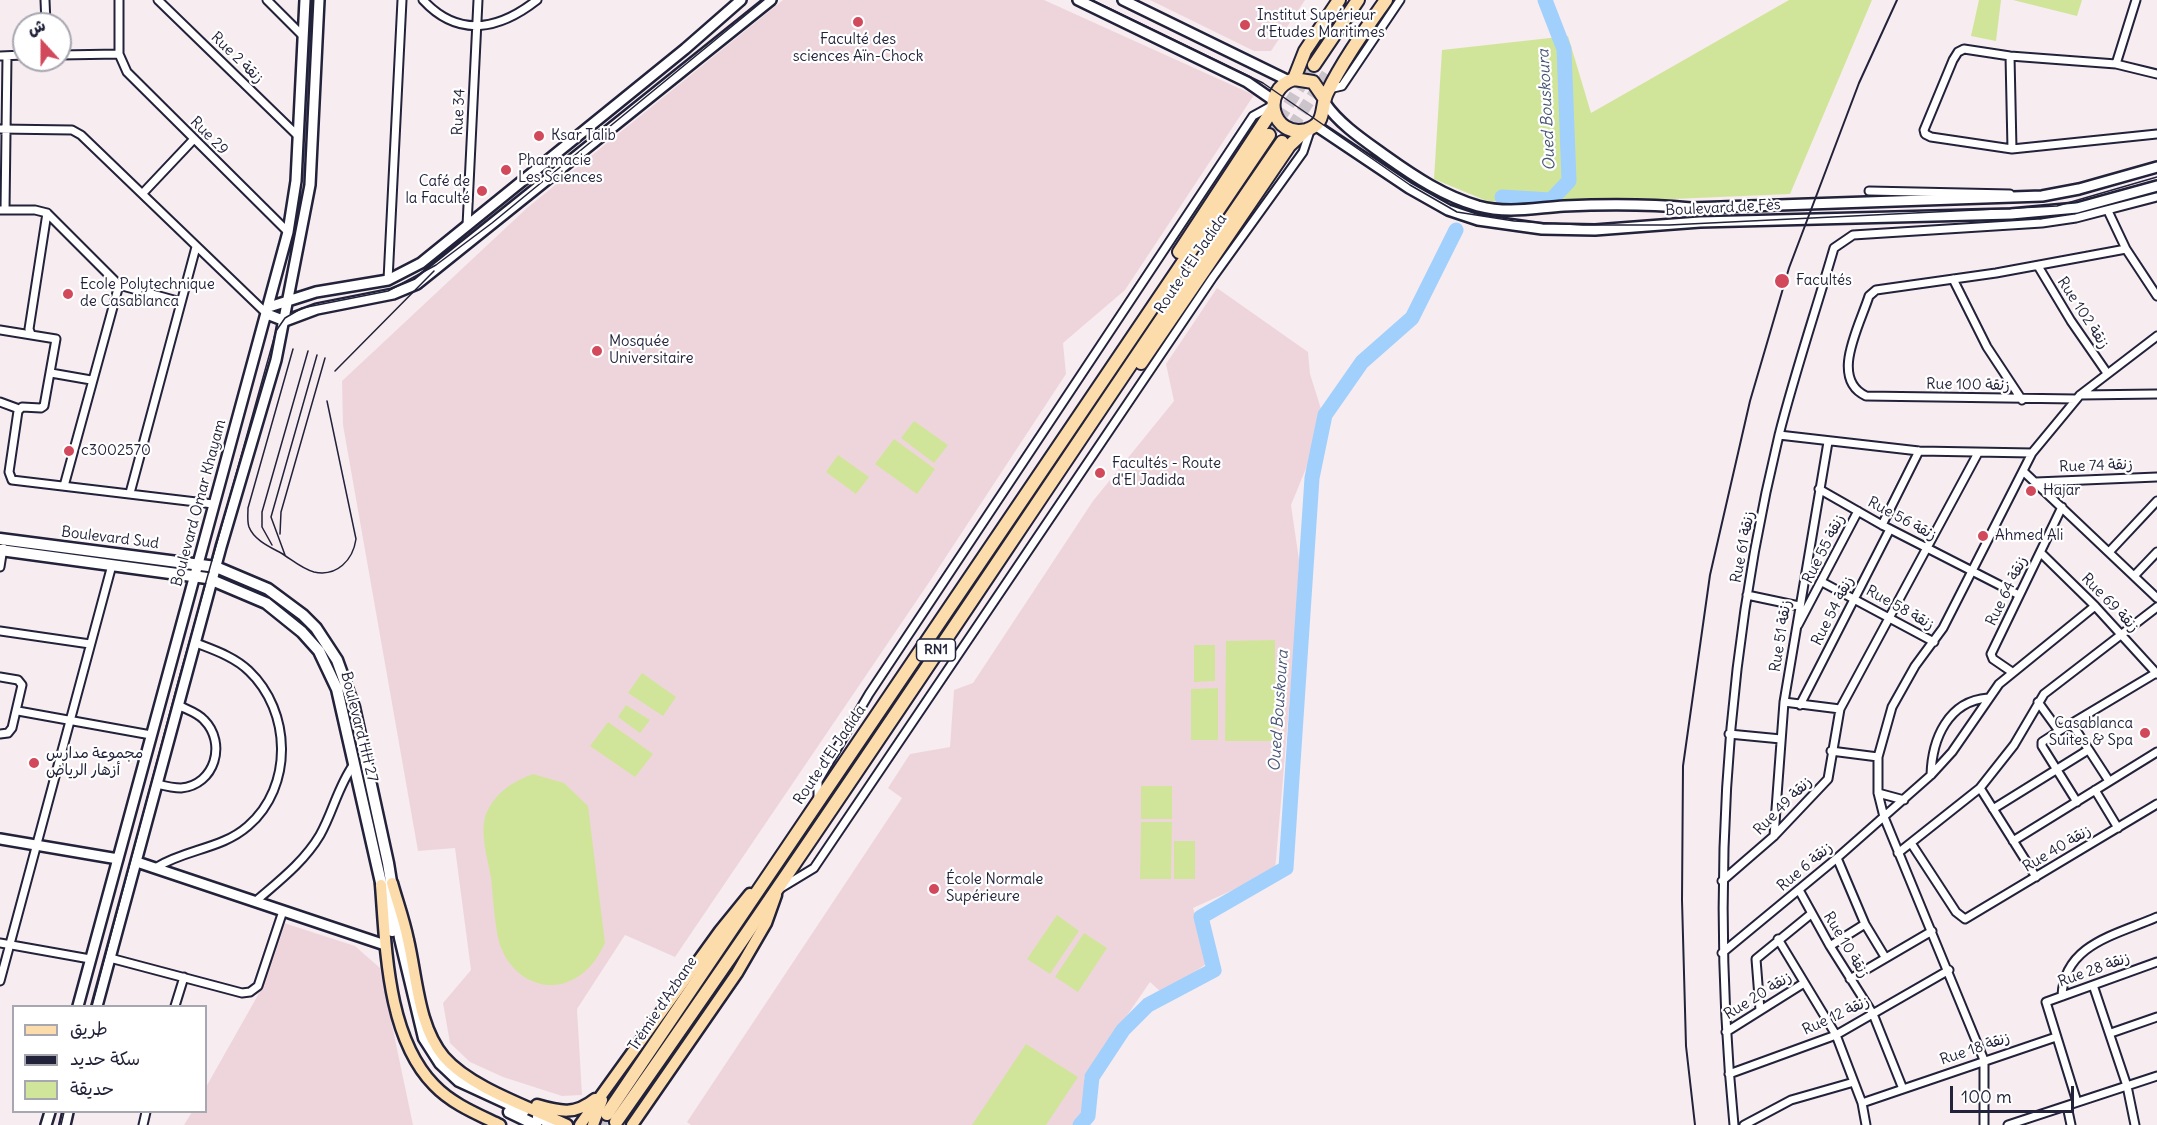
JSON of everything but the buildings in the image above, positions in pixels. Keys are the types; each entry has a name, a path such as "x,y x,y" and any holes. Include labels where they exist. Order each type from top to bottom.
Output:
{"highway":[{"path":"1311,127 1287,128 1276,118 1273,104 1279,88 1291,80 1310,43 1339,0"},
{"path":"1310,43 1329,29 1351,0"},
{"path":"1314,65 1358,0"},
{"path":"1328,74 1376,0"},
{"name":"Route d'El Jadida","path":"1097,414 1153,345 1289,146 1322,117 1326,97 1386,0"},
{"path":"1291,80 1313,82 1326,97"},
{"name":"Route d'El Jadida","path":"1093,393 1117,344 1273,104"},
{"name":"Route d'El Jadida","path":"772,869 1269,135"},
{"name":"Route d'El Jadida","path":"778,889 1282,142"},
{"name":"Trémie d'Azbane","path":"772,869 611,1118 778,889"}],"main road":[{"name":"Boulevard Sud","path":"2,545 216,567"},
{"name":"Boulevard Sud","path":"2,545 112,565 196,576"},
{"name":"Boulevard HH 27","path":"216,567 249,580 286,601 303,615 326,642 346,680 360,762 386,884 415,1009 431,1050 459,1081 532,1120 554,1125"},
{"name":"Boulevard HH 27","path":"196,576 266,603 288,618 319,651 337,689 360,762"},
{"name":"Route d'El Jadida","path":"580,1125 720,931 772,869"},
{"path":"386,884 385,945 400,1026 405,1041 422,1071 448,1098 500,1125"},
{"path":"386,884 408,937 424,1017 434,1042 445,1058 473,1081 567,1125"},
{"name":"Route d'El Jadida","path":"632,1125 737,973 766,923 778,889"},
{"path":"505,1096 563,1112 586,1107 604,1091"},
{"path":"594,1124 604,1091"},
{"path":"641,1125 648,1102"}],"street":[{"path":"72,55 119,54 118,0"},
{"name":"Rue 2 زنقة","path":"158,0 297,135"},
{"path":"267,0 303,36"},
{"name":"Boulevard Omar Khayam","path":"78,1005 288,232 296,181 305,0"},
{"path":"97,1005 285,321 310,185 319,0"},
{"path":"388,280 402,0"},
{"path":"423,0 448,19 477,26 490,26 511,19 537,0"},
{"name":"Rue 34","path":"467,226 478,0"},
{"path":"268,310 316,292 388,280 421,263 652,76 741,0"},
{"path":"285,321 317,309 393,294 417,284 771,0"},
{"path":"1078,0 1247,82 1273,104"},
{"path":"1123,0 1291,80"},
{"path":"1326,97 1342,86 1400,0"},
{"path":"2116,64 2136,0"},
{"path":"2157,74 2116,64 2010,56 1970,48 1958,52 1923,130 1931,137 2012,149 2157,134"},
{"name":"Rue 29","path":"119,54 127,72 288,232"},
{"path":"3,56 3,210 35,210 47,213 119,285 181,302"},
{"path":"2010,56 2012,149"},
{"name":"Boulevard de Fès","path":"1326,97 1334,115 1376,149 1431,187 1463,201 1517,212 1566,206 1657,204 1691,208 2042,196 2079,189 2157,167"},
{"path":"818,799 818,781 875,684 1253,116 1264,107 1273,104"},
{"path":"778,889 814,868 1207,286 1303,152 1311,127"},
{"name":"Boulevard de Fès","path":"1311,127 1429,201 1478,220 1542,229 1605,230 1700,222 2011,214 2077,208 2157,186"},
{"path":"3,129 72,130 143,194 250,299 285,321"},
{"path":"143,194 194,139"},
{"path":"1869,191 1990,192 2042,196"},
{"path":"2157,197 2108,211 2126,249 2157,296"},
{"name":"Rue 61 زنقة","path":"1722,881 1729,734 1747,595 1779,435 1834,248 1853,235 2042,223 2108,211"},
{"path":"31,334 29,328 47,213"},
{"path":"130,493 196,246"},
{"path":"2022,400 1987,347 1953,279 2126,249"},
{"name":"Rue 102 زنقة","path":"2038,266 2071,321 2107,373"},
{"name":"Rue 100 زنقة","path":"1953,279 1879,288 1870,293 1846,365 1849,382 1860,393 1872,396 2022,400 2157,394"},
{"path":"64,486 119,285"},
{"path":"0,330 56,339 43,408 22,407 19,409 0,402"},
{"path":"1984,1125 1984,1060 1949,970 1884,817 1878,793 1878,757 1892,708 1915,666 1934,642 1973,572 2032,453 2078,397 2157,336"},
{"path":"51,373 92,380"},
{"path":"10,477 19,409"},
{"path":"1779,435 1919,451 2032,453"},
{"name":"Rue 51 زنقة","path":"1774,836 1784,702 1828,442"},
{"path":"1882,525 1919,451"},
{"name":"Rue 49 زنقة","path":"1722,881 1774,836 1828,779 1840,709 1978,453"},
{"path":"2023,471 2157,598"},
{"path":"0,475 10,477 14,481 213,504"},
{"name":"Rue 74 زنقة","path":"2036,482 2157,477"},
{"name":"Rue 56 زنقة","path":"1819,489 1882,525 2019,595"},
{"path":"2110,551 2157,501"},
{"name":"Rue 64 زنقة","path":"2012,672 1992,659 1991,654 2062,507"},
{"name":"Rue 55 زنقة","path":"1795,630 1858,511"},
{"name":"Rue 54 زنقة","path":"1800,705 1890,529"},
{"path":"0,567 2,545"},
{"path":"2135,575 2157,552"},
{"name":"Rue 69 زنقة","path":"2041,553 2095,606 2157,674"},
{"path":"0,981 112,565"},
{"name":"Rue 58 زنقة","path":"1822,582 1934,642"},
{"path":"1747,595 1799,606"},
{"name":"Rue 6 زنقة","path":"1722,953 1837,858 1931,775 1952,752 1988,698 2012,672 2095,606"},
{"path":"1898,853 1980,788 2014,745 2038,702 2052,687 2157,607"},
{"path":"0,631 90,644"},
{"path":"157,867 174,857 222,842 249,826 269,800 280,769 282,732 279,718 266,691 239,663 196,643"},
{"path":"2077,802 2042,744 2059,731 2157,674"},
{"path":"0,677 18,680 21,683 18,711 12,728 8,733 0,734"},
{"path":"1931,775 1936,740 1945,724 1968,701 1988,698"},
{"path":"1784,702 1840,709"},
{"path":"2038,702 2059,731"},
{"path":"157,784 182,788 195,783 207,774 216,757 217,747 210,727 198,715 180,706"},
{"path":"18,711 152,735"},
{"path":"2072,724 2109,781"},
{"path":"1729,734 1781,739"},
{"path":"1993,809 2088,750"},
{"path":"1831,751 1878,757"},
{"path":"2013,841 2157,752"},
{"path":"256,901 309,852 326,824 344,780 360,762"},
{"path":"1980,788 2036,877"},
{"path":"2095,790 2118,828"},
{"path":"1878,793 1904,800"},
{"name":"Rue 40 زنقة","path":"1911,843 1956,912 1965,919 1972,917 2157,804"},
{"path":"0,839 118,859"},
{"path":"1837,858 1865,924 1886,957"},
{"path":"137,862 385,945"},
{"path":"1722,881 1725,1032 1734,1125"},
{"name":"Rue 10 زنقة","path":"1799,890 1830,946 1873,1014 1903,1089"},
{"path":"110,958 242,993 255,990 283,912"},
{"path":"1760,1010 1755,959 1811,914"},
{"path":"2062,996 2065,972 2080,953 2157,916"},
{"path":"1830,946 1865,924"},
{"path":"1850,979 1932,930"},
{"path":"1778,939 1836,1035 1862,1103 1866,1125"},
{"path":"0,943 90,959"},
{"name":"Rue 28 زنقة","path":"2056,1037 2046,1008 2047,1001 2157,962"},
{"name":"Rue 12 زنقة","path":"1729,1074 1836,1035 1949,970"},
{"path":"175,1005 184,977"},
{"name":"Rue 20 زنقة","path":"1725,1032 1804,983"},
{"path":"2093,985 2127,1086 2135,1125"},
{"path":"2110,1033 2157,1017"},
{"path":"2056,1037 2077,1102"},
{"name":"Rue 18 زنقة","path":"1862,1103 2056,1037"},
{"path":"2008,1125 2157,1076"},
{"path":"1744,1125 1791,1100 1854,1082"},
{"path":"2067,1106 2071,1125"}],"shaded area":[{"path":"783,0 1044,0 1254,95 1125,290 1063,343 1066,374 932,578 675,957 625,935 577,1009 582,1095 562,1096 503,1077 470,1062 450,1043 443,1003 471,970 455,848 418,851 343,425 342,381 527,208"},
{"name":"Institut Supérieur d'Etudes Maritimes","path":"1150,0 1305,0 1271,51 1254,51"},
{"path":"1217,288 1308,352 1310,374 1321,409 1307,466 1291,505 1299,560 1296,627 1275,871 1193,908 1209,962 1163,994 1150,982 1084,1078 1086,1113 1076,1125 691,1125 687,1122 902,798 888,788 910,754 950,747 954,690 973,683 1093,501 1174,401 1166,364"},
{"path":"284,923 355,946 380,968 413,1125 184,1125 191,1113 207,1113 207,1085 258,995"}],"green space":[{"path":"1789,0 1872,0 1790,194 1556,204 1487,201 1434,179 1442,50 1568,36 1591,113"},
{"path":"1979,0 2001,0 1996,41 1971,36"},
{"path":"2013,0 2082,0 2077,16"},
{"path":"914,421 948,445 934,463 901,438"},
{"path":"894,439 935,469 917,494 875,464"},
{"path":"838,455 869,477 856,494 826,472"},
{"path":"1275,640 1275,741 1225,741 1226,641"},
{"path":"1194,645 1215,645 1215,681 1194,682"},
{"path":"642,673 676,697 663,716 628,693"},
{"path":"1218,688 1218,740 1191,740 1191,689"},
{"path":"626,705 650,720 640,733 618,717"},
{"path":"608,722 653,754 635,777 590,746"},
{"path":"533,774 564,783 588,806 605,943 594,962 584,972 572,980 555,985 536,983 520,974 502,950 496,925 483,829 486,814 500,794 512,784"},
{"path":"1141,786 1172,786 1172,819 1141,819"},
{"path":"1141,822 1172,822 1171,879 1140,879"},
{"path":"1174,841 1195,841 1195,879 1174,879"},
{"path":"1057,915 1079,931 1050,974 1027,959"},
{"path":"1084,933 1107,948 1078,992 1055,977"},
{"path":"1026,1044 1078,1077 1046,1125 972,1125"}],"waterway":[{"name":"Oued Bouskoura","path":"1502,197 1551,200 1569,181 1564,49 1545,0"},
{"name":"Oued Bouskoura","path":"1080,1125 1088,1116 1092,1077 1123,1030 1148,1005 1214,970 1201,917 1286,868 1312,478 1325,415 1362,362 1412,318 1456,230"}],"tunnel":[{"path":"1269,135 1314,65"},
{"path":"1282,142 1327,74"},
{"path":"600,1125 607,1114"}],"tram line":[{"path":"92,1005 178,682 276,331 285,318 302,308 388,291 436,265 492,223 764,0"},
{"path":"1092,0 1263,83 1410,185 1457,212 1514,221 1583,225 1669,225 2057,206 2157,177"},
{"path":"335,371 434,271"},
{"path":"293,349 248,508 248,522 251,532 263,543 305,569 322,573 330,572 342,565 351,554 356,539 327,401"},
{"path":"272,545 262,527 262,512 308,351"},
{"path":"285,555 271,517 317,355"},
{"path":"280,534 281,512 325,358"},
{"path":"61,1125 64,1113"}],"railway":[{"path":"1695,1125 1686,1046 1682,900 1683,766 1710,575 1750,401 1789,268 1859,83 1897,0"}],"place":[{"name":"Faculté des sciences Aïn-Chock","path":"858,22"},
{"name":"Institut Supérieur d'Etudes Maritimes","path":"1245,25"},
{"name":"Ksar Talib","path":"539,136"},
{"name":"Pharmacie Les Sciences","path":"506,170"},
{"name":"Café de la Faculté","path":"482,191"},
{"name":"Facultés","path":"1782,281"},
{"name":"Ecole Polytechnique de Casablanca","path":"68,294"},
{"name":"Mosquée Universitaire","path":"597,351"},
{"name":"c3002570","path":"69,451"},
{"name":"Facultés - Route d'El Jadida","path":"1100,473"},
{"name":"Hajar","path":"2031,491"},
{"name":"Ahmed Ali","path":"1983,536"},
{"name":"Casablanca Suites & Spa","path":"2145,733"},
{"name":"مجموعة مدارس أزهار الرياض","path":"34,763"},
{"name":"École Normale Supérieure","path":"934,889"}]}
